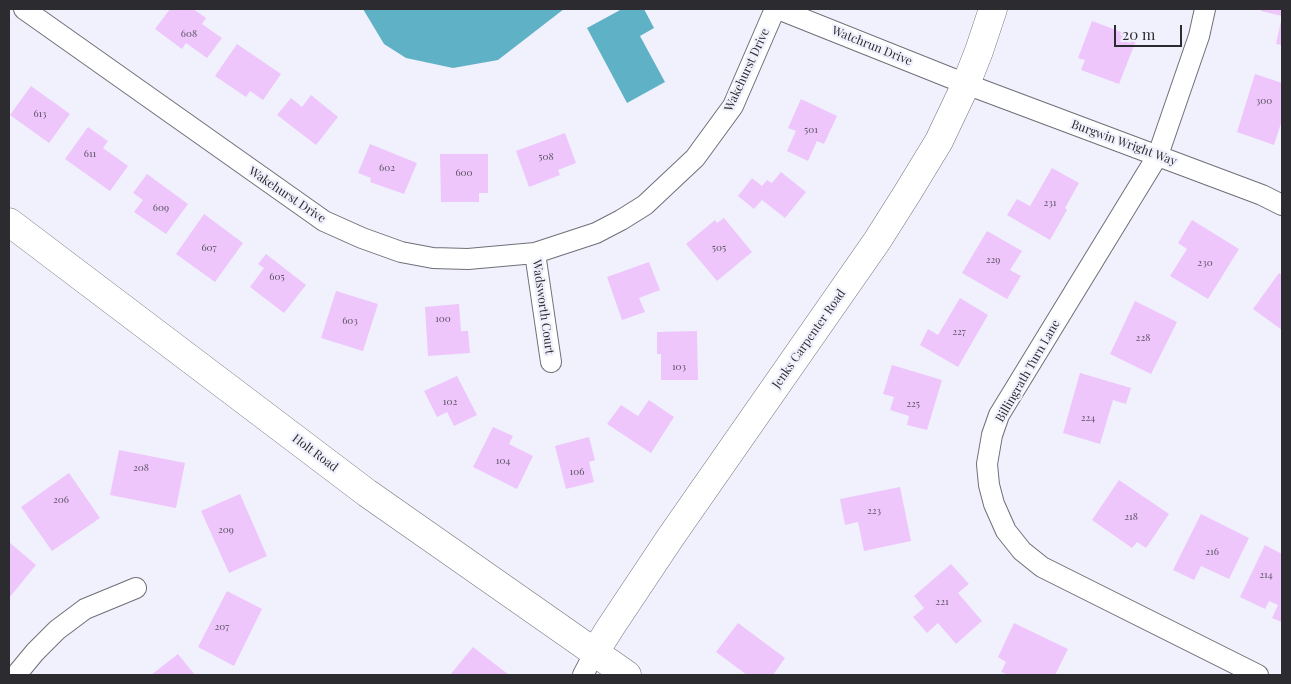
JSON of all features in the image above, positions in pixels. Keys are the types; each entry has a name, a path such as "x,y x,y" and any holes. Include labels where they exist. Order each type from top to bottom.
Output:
{"street":[{"name":"Wakehurst Drive","path":"24,9 324,221 400,252 433,258 468,259 535,253 596,233 645,205 695,158 733,106 777,9"},
{"name":"Watchrun Drive","path":"777,9 966,84"},
{"name":"Jenks Carpenter Road","path":"589,664 610,628 670,538 878,241 939,141 966,84 993,9"},
{"name":"Billingrath Turn Lane","path":"1205,9 1200,36 1158,155 999,415 992,435 987,464 989,485 994,504 1006,532 1022,551 1042,567 1258,675"},
{"name":"Burgwin Wright Way","path":"966,84 1158,155 1262,195 1282,205"},
{"name":"Holt Road","path":"9,222 589,664 627,675"},
{"name":"Wadsworth Court","path":"535,253 551,362"},
{"path":"16,675 57,630 86,609 136,588"}],"water":[{"path":"363,9 564,9 498,60 453,68 406,58 384,44"},
{"path":"622,9 644,9 654,28 640,36 665,82 627,103 587,28"}],"building":[{"path":"170,9 193,9 206,18 202,24 222,38 207,58 186,43 182,49 155,29"},
{"path":"1261,9 1282,9 1282,16 1261,11"},
{"path":"1092,21 1137,38 1119,84 1081,70 1085,60 1078,58"},
{"path":"1282,21 1282,45 1276,44"},
{"path":"237,44 281,74 263,100 250,91 246,97 215,76"},
{"path":"1255,74 1282,83 1282,120 1274,145 1237,132"},
{"path":"31,86 70,114 49,143 10,115"},
{"path":"311,95 338,117 316,145 277,115 291,98 302,107"},
{"path":"801,99 837,116 824,144 817,141 808,161 787,151 796,131 788,128"},
{"path":"88,127 108,141 103,148 128,166 110,191 65,159"},
{"path":"565,133 576,163 558,170 560,175 529,187 516,151"},
{"path":"370,144 417,163 404,194 370,182 371,178 358,173"},
{"path":"440,154 488,154 488,193 479,193 479,202 441,202"},
{"path":"1052,168 1079,183 1065,208 1067,210 1050,240 1007,215 1017,199 1030,206"},
{"path":"781,172 806,192 785,218 762,200 754,209 738,196 752,178 762,186 767,180 772,183"},
{"path":"147,174 188,204 166,234 134,212 143,200 133,193"},
{"path":"204,214 243,243 215,282 176,254"},
{"path":"724,218 752,252 717,281 686,244 715,220 717,223"},
{"path":"1192,220 1239,249 1208,299 1170,276 1187,249 1178,243"},
{"path":"987,231 1022,251 1010,270 1021,276 1007,299 962,273"},
{"path":"266,254 306,285 284,313 250,287 264,268 258,264"},
{"path":"649,262 660,290 639,298 645,312 622,320 607,277"},
{"path":"1279,273 1282,275 1282,330 1253,309"},
{"path":"336,291 378,304 363,351 321,338"},
{"path":"960,298 988,315 958,367 920,345 928,329 938,335"},
{"path":"1135,301 1177,322 1151,374 1110,354"},
{"path":"459,304 461,331 468,331 470,353 428,356 425,307"},
{"path":"697,331 698,380 661,380 661,354 657,354 657,332"},
{"path":"892,365 942,380 927,430 907,425 909,416 890,410 894,397 883,394"},
{"path":"1080,373 1131,388 1126,404 1113,400 1100,444 1063,433"},
{"path":"457,376 477,415 454,426 447,412 437,417 424,391"},
{"path":"649,400 674,417 651,453 607,424 621,405 638,416"},
{"path":"493,427 513,436 509,444 533,456 517,489 473,467"},
{"path":"589,437 595,460 589,462 594,482 566,489 555,446"},
{"path":"119,450 185,463 176,508 110,495"},
{"path":"69,473 100,518 52,551 21,507"},
{"path":"1119,480 1169,514 1146,548 1137,542 1132,548 1092,520"},
{"path":"900,487 911,541 864,551 858,522 845,525 840,499"},
{"path":"240,494 267,556 229,573 201,511"},
{"path":"1201,514 1249,538 1229,579 1201,566 1194,580 1173,570"},
{"path":"9,542 36,565 9,598"},
{"path":"1265,545 1282,554 1282,622 1272,618 1278,605 1269,601 1265,609 1240,597"},
{"path":"951,564 969,584 958,593 982,621 956,644 938,623 927,633 913,617 924,608 914,596"},
{"path":"227,591 262,609 234,666 198,647"},
{"path":"738,623 785,658 773,675 747,675 716,652"},
{"path":"1014,623 1068,649 1055,675 1009,675 1001,672 1006,662 998,657"},
{"path":"473,647 509,675 450,675"},
{"path":"178,654 195,675 151,675"}]}
